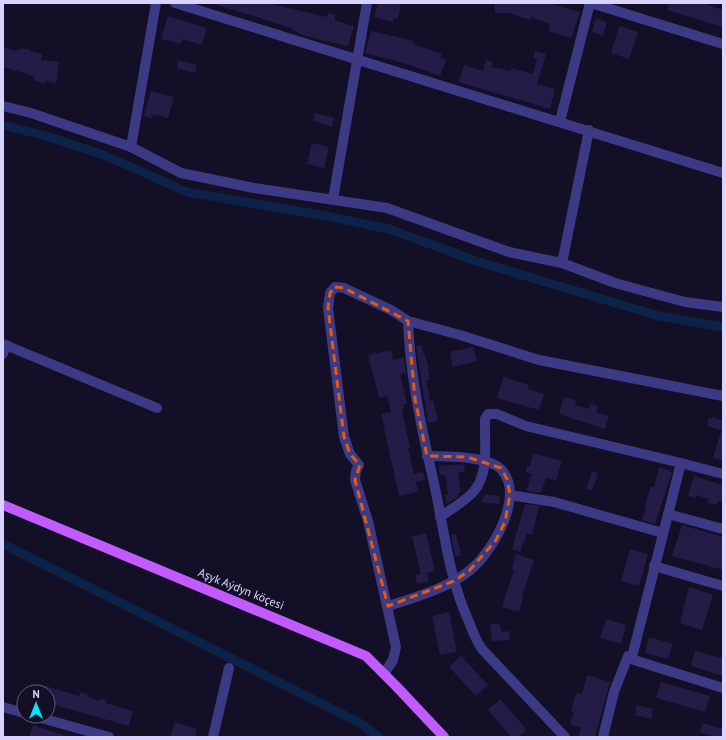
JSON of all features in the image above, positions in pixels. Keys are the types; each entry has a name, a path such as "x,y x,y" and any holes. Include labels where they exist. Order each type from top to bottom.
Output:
{"main road":[{"name":"Aşyk Aýdyn köçesi","path":"3,505 366,656 444,737"}],"street":[{"path":"131,147 156,3"},
{"path":"175,3 560,121 723,173"},
{"path":"334,200 367,3"},
{"path":"560,121 590,3 723,44"},
{"path":"3,106 31,113 131,147 181,172 254,188 387,208 509,252 562,263 615,283 685,302 723,307"},
{"path":"562,263 588,130"},
{"path":"384,674 393,660 396,647 368,521 355,480 356,471 359,465 346,446 335,355 331,341 328,299 333,290 340,287 390,310 408,321 460,334 539,360 723,396"},
{"path":"408,321 409,350 416,400 427,456 454,581 476,640 482,649 565,737"},
{"path":"4,348 157,408"},
{"path":"440,516 474,491 481,480 484,461 485,419 488,414 492,413 526,426 723,474"},
{"path":"388,606 454,581 469,571 482,559 496,540 505,522 510,495 507,479 501,468 484,461 467,457 427,456"},
{"path":"632,657 654,566 682,463"},
{"path":"510,495 554,502 663,533"},
{"path":"668,514 723,529"},
{"path":"654,566 723,586"},
{"path":"603,737 614,692 628,656 632,657"},
{"path":"632,657 634,660 723,688"},
{"path":"213,737 229,668"},
{"path":"3,708 16,711"},
{"path":"56,722 109,737"}],"highlighted area":[{"path":"335,287 344,288 408,321 415,399 427,456 467,457 501,468 507,479 510,495 505,522 496,540 469,571 454,581 388,606 355,480 360,465 350,454 344,437 328,308 330,293"}],"building":[{"path":"217,3 266,3 327,17 328,13 336,15 334,20 354,26 348,46 305,36 292,30 292,28 217,5"},
{"path":"378,3 401,3 398,19 394,18 393,22 374,17"},
{"path":"495,3 548,3 580,12 571,38 548,31 550,24 531,17 530,20 509,13 495,13"},
{"path":"669,3 703,3 723,10 723,27 667,10"},
{"path":"168,16 207,28 202,45 182,39 180,44 161,39"},
{"path":"596,18 607,22 603,36 592,32"},
{"path":"619,26 638,32 629,59 611,53"},
{"path":"371,31 414,41 413,44 442,54 440,58 446,60 440,76 407,64 365,53"},
{"path":"4,48 18,51 19,49 30,49 29,51 42,54 41,60 59,62 56,83 45,81 45,84 34,80 34,76 3,67"},
{"path":"535,51 546,54 537,84 555,89 550,109 459,82 464,65 483,71 486,60 493,62 491,67 511,71 511,68 533,74 537,59 533,58"},
{"path":"177,60 197,65 195,73 178,69"},
{"path":"151,91 174,97 168,118 153,114 152,118 144,116"},
{"path":"315,113 334,118 332,127 313,121"},
{"path":"312,143 329,147 324,168 307,164"},
{"path":"421,345 427,362 430,379 426,380 430,401 433,400 438,421 428,423 416,346"},
{"path":"473,347 477,361 453,367 450,352"},
{"path":"391,350 393,360 404,357 406,373 400,374 407,404 403,405 404,410 402,411 410,448 408,448 414,474 423,472 425,480 416,482 418,492 399,496 381,414 391,412 387,396 379,398 368,355"},
{"path":"503,377 529,385 528,389 544,394 539,410 497,398"},
{"path":"564,397 576,400 575,405 589,409 590,404 598,406 596,412 609,416 605,429 559,414"},
{"path":"712,417 723,421 723,431 707,426 709,418 711,419"},
{"path":"721,431 723,432 723,461 713,458"},
{"path":"533,453 562,461 556,480 546,478 541,493 526,491 532,474 526,472 527,466 530,466"},
{"path":"464,464 465,472 458,472 461,493 458,493 458,497 446,503 445,495 448,494 445,475 440,475 439,466"},
{"path":"659,467 672,472 655,524 642,520 651,486 654,487"},
{"path":"592,471 598,473 592,491 586,489"},
{"path":"694,476 723,485 723,502 718,501 716,505 708,503 709,499 696,495 695,498 688,496"},
{"path":"485,494 500,496 499,504 481,502"},
{"path":"525,504 539,506 532,535 527,534 520,552 512,549"},
{"path":"682,525 723,537 723,570 672,556"},
{"path":"426,533 435,571 427,573 429,581 417,584 415,575 421,574 412,536"},
{"path":"456,534 461,555 455,556 451,535"},
{"path":"630,549 648,554 639,586 621,581"},
{"path":"516,554 534,560 522,596 519,612 502,607 514,570 512,569"},
{"path":"689,587 713,595 702,630 680,623"},
{"path":"449,612 457,652 440,655 432,616"},
{"path":"606,619 626,625 621,644 600,638"},
{"path":"499,623 502,632 509,631 510,640 492,641 490,624"},
{"path":"649,637 673,644 668,659 645,653"},
{"path":"695,651 723,658 723,676 691,666"},
{"path":"461,656 488,685 476,696 449,667"},
{"path":"587,675 610,682 595,737 578,737 581,728 570,725 574,712 571,711 576,693 582,694"},
{"path":"661,682 710,696 705,712 656,698"},
{"path":"56,689 79,696 80,692 88,694 87,697 100,701 101,698 107,700 106,703 133,711 129,726 56,705"},
{"path":"500,699 527,730 518,737 511,737 488,710"},
{"path":"637,705 653,709 651,719 635,715"},
{"path":"175,722 197,729 195,737 170,737"},
{"path":"702,723 723,729 723,737 715,737 700,732"},
{"path":"33,725 66,736 66,737 29,737"}],"waterway":[{"path":"3,125 46,136 104,155 187,192 326,216 389,229 479,262 659,316 723,327"},
{"path":"3,544 360,723 379,737"}]}
